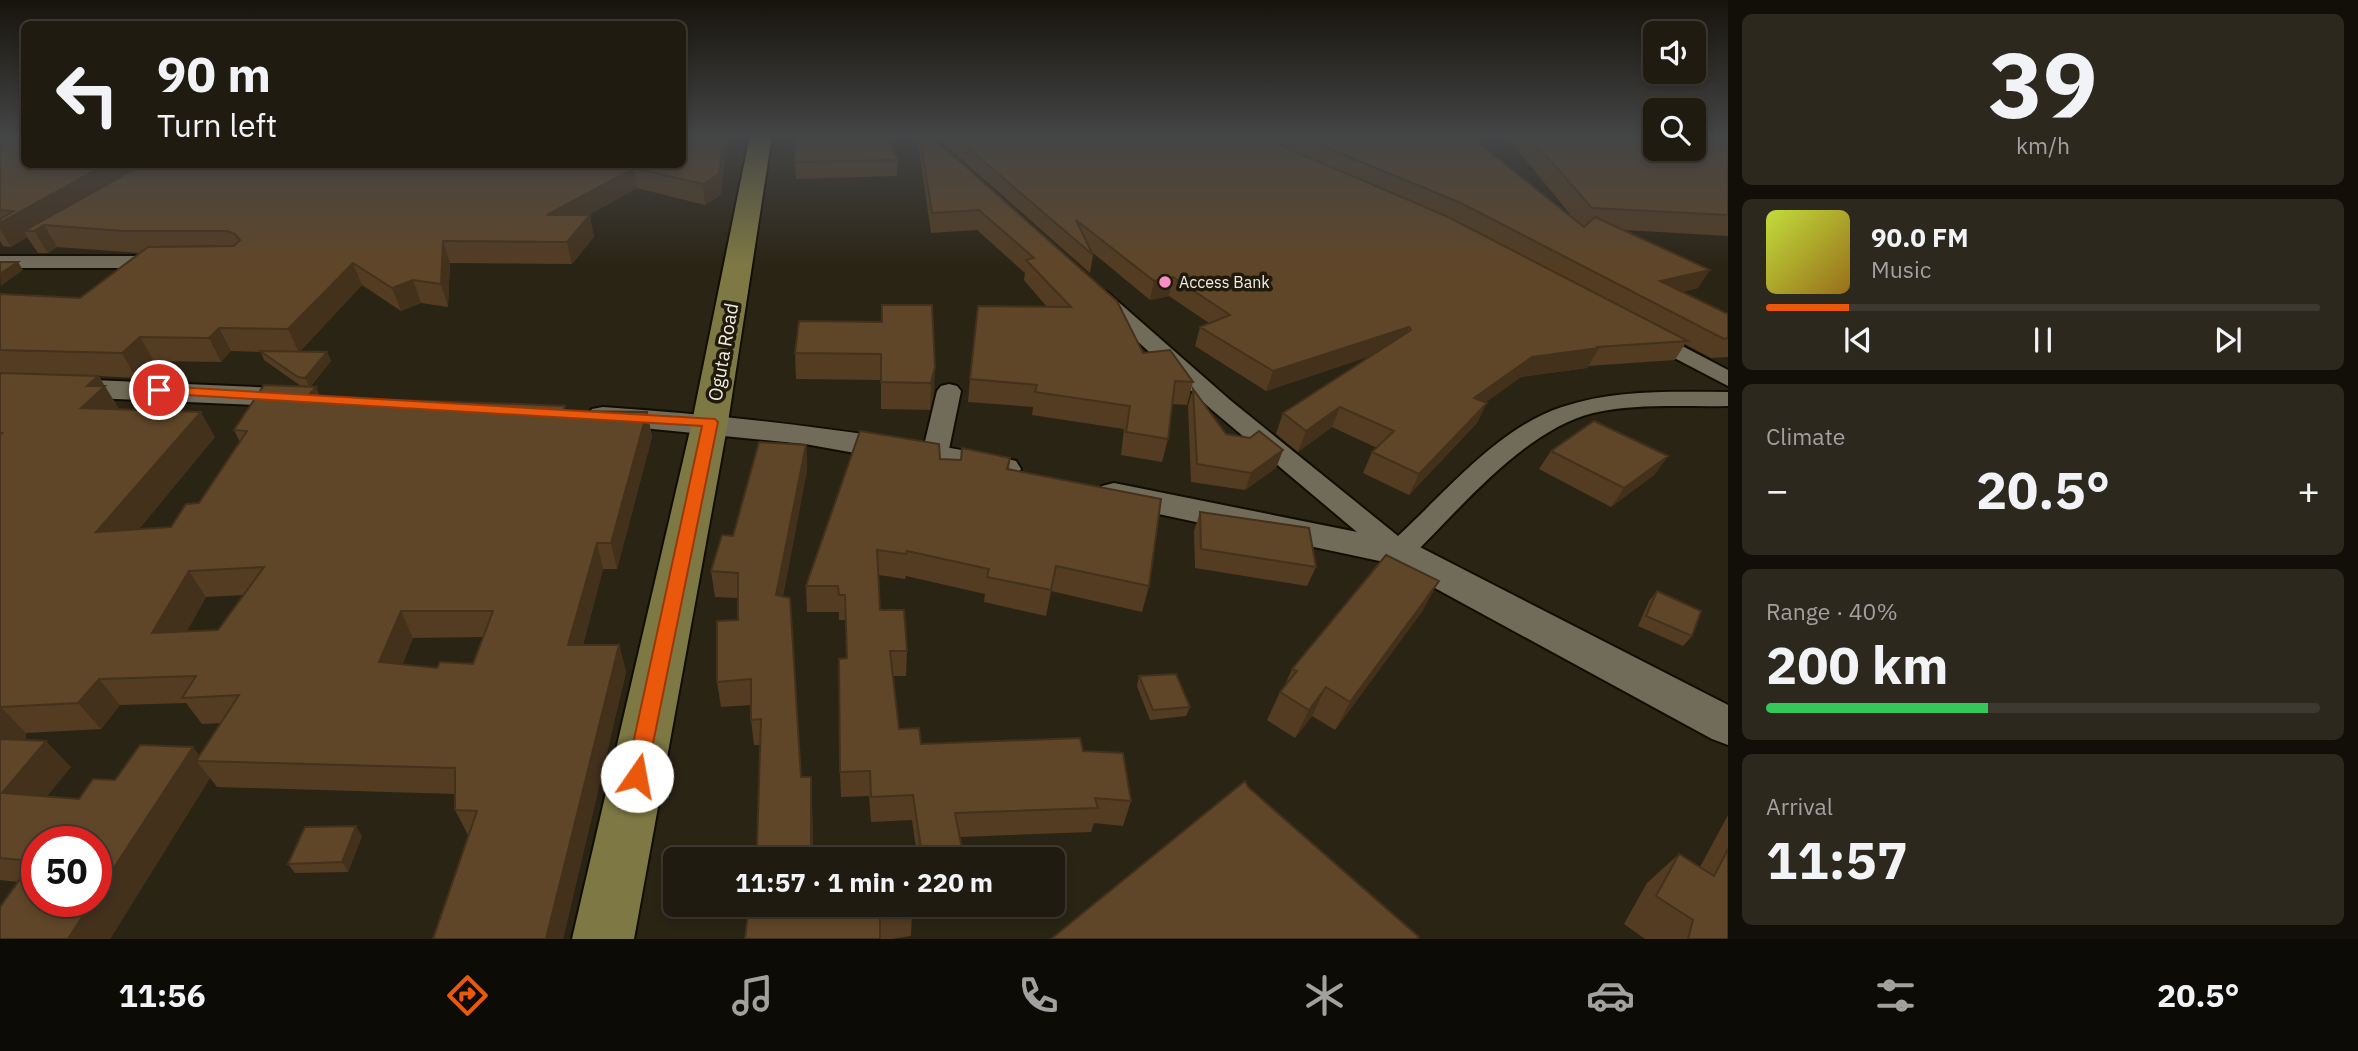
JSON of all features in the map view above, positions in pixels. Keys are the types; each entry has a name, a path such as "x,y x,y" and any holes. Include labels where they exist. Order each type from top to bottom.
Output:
{"main road":[{"name":"Oguta Road","path":"603,939 710,422 753,179"}],"street":[{"path":"2,262 40,240"},
{"path":"2,262 182,262"},
{"path":"1086,283 1221,405 1399,552 1728,726"},
{"path":"1626,323 1728,379"},
{"path":"0,385 324,400"},
{"path":"935,454 949,391"},
{"path":"1399,552 1531,431 1568,413 1612,403 1728,398"},
{"path":"572,414 710,422 935,454 1042,478"},
{"path":"1082,487 1399,552"}],"building":[{"path":"0,179 79,179 0,223 0,219 14,211 0,210"},
{"path":"117,179 614,179 547,215 590,215 567,242 443,241 441,284 413,280 392,288 353,263 288,329 219,328 209,338 140,337 122,353 0,350 0,294 80,298 148,247 234,246 240,240 227,231 123,231 44,225 34,231 24,231"},
{"path":"681,179 711,179 703,184"},
{"path":"927,179 979,179 1117,301 1143,353 1170,350 1193,382 1175,381 1168,439 1126,432 1130,406 1035,392 1037,385 970,379 978,306 1071,307 1026,260 1034,258 979,210 932,213"},
{"path":"1004,179 1359,179 1446,216 1688,341 1596,347 1599,348 1532,357 1474,398 1487,403 1419,474 1372,452 1394,431 1340,407 1306,431 1283,413 1411,330 1409,327 1273,371 1200,327 1230,315 1173,277 1154,281 1076,220 1093,255"},
{"path":"1402,179 1523,179 1584,227 1595,217 1710,270 1660,281 1728,314 1728,338 1724,339 1461,203"},
{"path":"1566,179 1728,179 1728,215 1592,208"},
{"path":"0,262 18,262 0,274"},
{"path":"882,305 932,305 935,367 931,383 881,382 881,354 795,353 799,321 882,322"},
{"path":"260,351 327,352 305,378 298,377"},
{"path":"0,373 98,376 87,386 105,386 81,408 201,412 96,532 171,527 186,504 199,503 247,431 234,430 264,385 316,387 307,397 565,406 563,411 647,412 611,543 597,543 568,645 619,645 546,939 433,939 477,811 455,810 455,768 196,761 239,695 182,698 196,676 99,679 78,703 1,707 1,739 46,741 2,793 79,799 93,779 115,780 140,745 193,747 112,871 112,826 21,826 21,860 0,858","holes":["264,567 218,630 152,633 189,571","401,611 493,611 473,664 440,662 437,668 379,662"]},
{"path":"1193,389 1226,434 1250,438 1259,431 1283,450 1251,473 1197,464"},
{"path":"1594,421 1668,456 1624,488 1551,451"},
{"path":"860,431 939,444 940,459 961,460 962,448 1010,458 1007,469 1161,499 1149,586 1056,566 1051,590 987,577 989,569 907,551 906,554 877,550 880,610 904,610 907,651 890,651 899,729 919,728 921,744 1080,738 1083,751 1123,753 1131,801 1095,798 1098,808 955,813 962,847 921,847 913,795 871,797 870,771 840,772 839,659 847,658 845,595 839,595 838,586 806,586"},
{"path":"759,442 806,445 776,595 790,598 801,777 811,777 811,846 866,847 757,847 761,719 751,720 751,679 717,682 717,621 738,620 738,573 711,571 722,535 733,536"},
{"path":"1200,512 1309,528 1316,567 1201,549"},
{"path":"1386,555 1439,581 1350,702 1326,687 1309,710 1280,692 1297,671 1292,669"},
{"path":"1657,591 1701,611 1692,636 1646,616"},
{"path":"1176,674 1190,707 1153,710 1139,676"},
{"path":"1245,781 1248,787 1419,937 1051,939"},
{"path":"356,826 342,862 288,864 305,827"},
{"path":"1728,849 1728,939 1688,939 1693,920 1656,896 1679,854 1714,876"},
{"path":"21,878 21,917 82,917 68,939 0,939 0,907"},
{"path":"748,917 886,917 880,918 880,939 745,939"}],"place":[{"name":"Access Bank","path":"1165,282"}],"route":[{"path":"159,390 710,422 637,776"}]}
